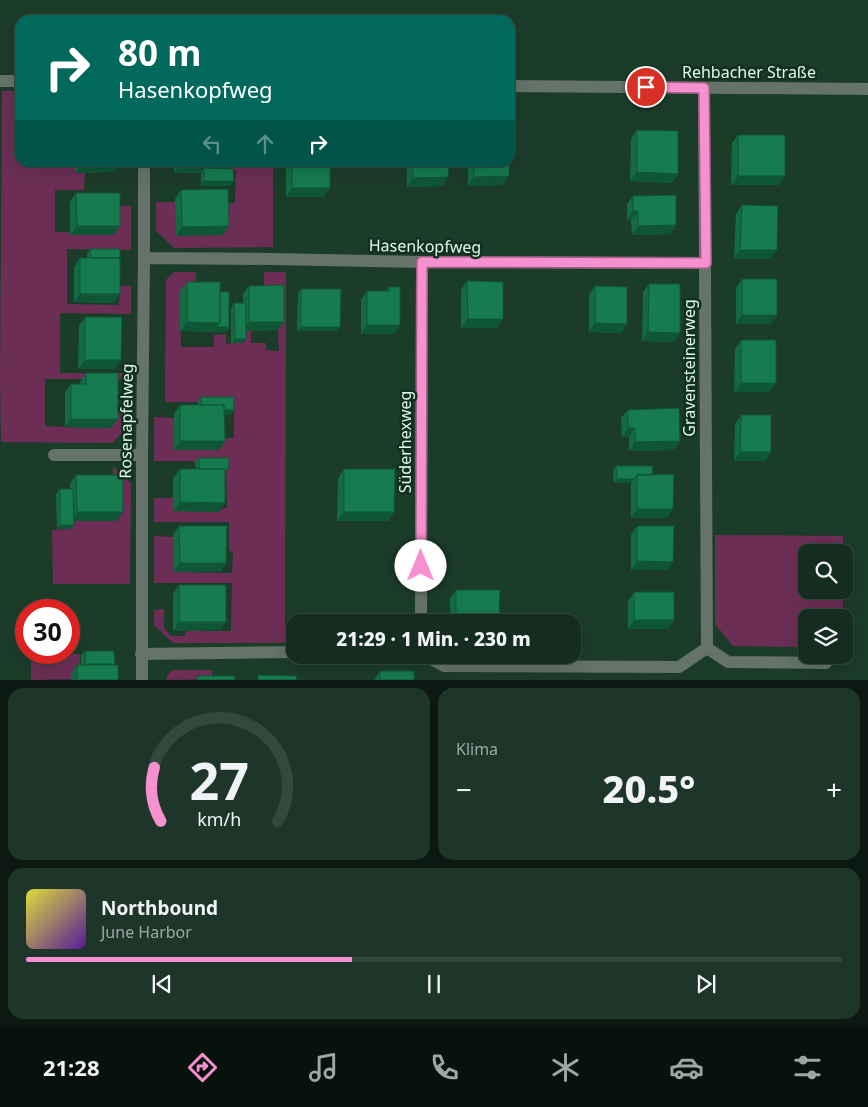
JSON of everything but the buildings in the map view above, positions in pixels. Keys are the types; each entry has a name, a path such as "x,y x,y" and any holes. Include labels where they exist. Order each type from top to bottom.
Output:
{"street":[{"path":"0,81 15,81"},
{"name":"Rehbacher Straße","path":"515,86 868,89"},
{"name":"Gravensteinerweg","path":"704,88 707,648"},
{"name":"Rosenapfelweg","path":"142,680 144,167"},
{"name":"Hasenkopfweg","path":"144,258 422,262 706,263"},
{"name":"Süderhexweg","path":"421,614 422,262"},
{"path":"54,455 142,455"},
{"path":"440,664 444,666 679,667 707,648 728,662 798,663"},
{"path":"141,654 286,652"}],"shaded area":[{"path":"2,91 15,91 15,167 64,167 75,168 76,173 85,173 84,190 55,190 55,232 70,232 71,235 114,206 131,206 131,250 67,249 67,304 119,305 120,286 131,286 131,314 60,313 60,373 131,373 132,379 45,379 45,426 111,428 117,408 131,408 131,424 112,443 1,442"},
{"path":"231,167 273,167 273,247 174,248 156,231 156,202 235,203 236,170 231,170"},
{"path":"174,272 196,272 196,291 180,291 181,347 214,347 214,335 226,334 226,344 231,343 243,331 251,331 251,343 266,343 266,350 279,351 278,330 264,294 264,272 286,272 285,643 173,643 154,625 154,610 164,609 164,628 171,636 185,636 186,631 231,631 232,583 154,583 154,536 173,537 174,572 232,573 233,553 229,550 229,522 154,522 154,498 173,498 174,511 227,508 226,461 154,461 154,417 174,418 174,450 218,450 219,439 234,438 234,402 165,402 166,280"},
{"path":"113,466 131,483 130,584 53,584 52,530 70,529 70,521 113,483"},
{"path":"715,535 843,536 843,544 798,544 798,599 843,599 843,609 798,609 798,647 733,646 715,624"},
{"path":"31,664 80,664 80,674 71,674 71,679 31,680"},
{"path":"173,670 212,670 212,679 167,680 167,675"}],"route":[{"path":"421,566 422,262 706,263 704,88 646,87"}]}
